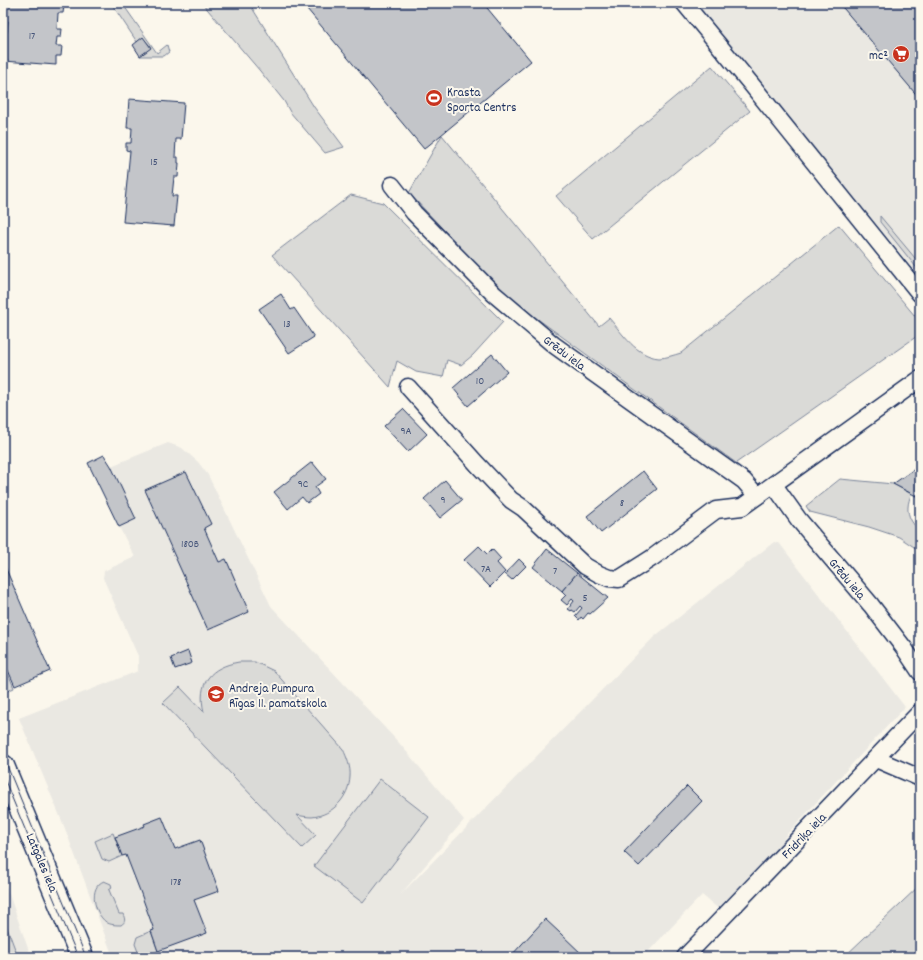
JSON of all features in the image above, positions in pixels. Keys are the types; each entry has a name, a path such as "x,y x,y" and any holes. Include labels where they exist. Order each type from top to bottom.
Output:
{"street":[{"path":"684,3 920,294"},
{"name":"Grēdu iela","path":"392,185 414,214 494,294 554,344 744,481 757,496"},
{"path":"408,387 511,500 523,508 585,566 599,574 610,578 619,579 635,570 716,510 742,507 920,379"},
{"name":"Grēdu iela","path":"774,485 799,520 876,611 920,672"},
{"name":"Fridriķa iela","path":"685,957 920,712"},
{"path":"876,759 920,778"},
{"name":"Latgales iela","path":"3,766 82,957"}],"shaded area":[{"path":"111,3 122,3 157,53 167,45 169,52 164,56 140,56 151,47 143,38 137,42"},
{"path":"202,3 249,3 314,107 344,147 325,153 290,112 284,101 260,71"},
{"path":"693,3 920,3 920,277 842,182"},
{"path":"712,66 750,111 593,239 556,196"},
{"path":"442,135 599,326 609,318 625,337 643,353 662,358 681,353 839,225 920,322 920,334 736,463 506,296 409,193"},
{"path":"351,195 383,203 503,322 473,355 461,365 447,360 443,377 416,372 397,361 390,387 272,255"},
{"path":"880,216 920,264 920,272 880,222"},
{"path":"168,443 182,448 198,462 208,475 271,606 400,744 464,820 401,894 654,637 774,542 780,544 905,707 788,833 767,861 721,911 702,895 643,957 113,957 64,826 19,718 138,671 138,656 103,578 104,571 135,557 119,527 136,518 111,466"},
{"path":"840,479 893,484 911,494 908,510 913,523 920,530 920,551 899,537 869,527 810,512 806,506"},
{"path":"3,661 14,688 3,693"},
{"path":"239,662 255,662 274,671 343,749 347,759 350,773 349,784 347,791 338,804 327,813 320,816 312,817 297,815 316,835 302,848 163,703 180,687 204,712 202,693 208,678 213,672 220,668"},
{"path":"380,779 429,817 363,903 314,866"},
{"path":"113,833 122,856 109,862 102,859 95,841"},
{"path":"3,877 31,957 3,957"},
{"path":"104,881 111,884 112,888 109,890 119,914 123,914 124,916 124,922 121,925 106,922 98,913 94,900 94,894 99,884"},
{"path":"920,885 920,957 844,957"},
{"path":"3,917 18,957 14,957 3,948"},
{"path":"151,931 158,951 140,957 135,944 137,937"}],"building":[{"path":"3,3 60,3 59,6 64,6 63,13 58,13 57,29 62,29 61,37 57,37 56,46 62,46 61,56 56,56 56,65 4,61 6,40 3,39 3,32 7,32 8,21 3,21"},
{"name":"Krasta Sporta Centrs","path":"302,3 483,3 531,61 424,149"},
{"name":"mc²","path":"837,3 920,3 920,99 844,9"},
{"path":"143,37 151,48 140,56 133,45"},
{"path":"129,99 184,103 181,139 176,139 175,157 178,157 179,163 178,177 174,177 172,196 177,196 174,226 123,222 130,151 126,150 126,143 131,143 132,128 127,128"},
{"path":"281,294 291,310 294,308 314,337 289,353 259,309"},
{"path":"492,354 507,372 468,406 453,388"},
{"path":"403,409 427,434 408,452 384,426"},
{"path":"104,455 111,466 136,519 119,527 88,463"},
{"path":"312,462 326,479 315,487 319,494 307,503 302,497 288,509 274,492"},
{"path":"920,465 920,498 893,484"},
{"path":"643,471 657,489 601,533 587,516"},
{"path":"186,472 211,524 204,528 219,562 226,559 249,612 208,630 145,490"},
{"path":"445,480 462,500 440,518 424,499"},
{"path":"479,546 487,554 492,549 501,559 497,563 505,572 490,587 464,560"},
{"path":"547,549 577,573 562,591 533,567"},
{"path":"519,559 526,566 512,580 505,574"},
{"path":"3,562 50,671 15,686 3,659"},
{"path":"577,573 608,598 590,614 588,613 583,619 581,617 579,620 575,616 582,608 580,606 575,612 572,610 571,611 568,609 574,601 572,599 567,605 561,600 566,595 562,591"},
{"path":"188,651 192,663 175,669 171,658"},
{"path":"687,786 702,801 639,866 624,852"},
{"path":"162,817 175,849 200,840 219,891 194,900 207,933 158,951 151,931 154,930 140,891 126,855 122,856 115,837 145,826 144,824"},
{"path":"545,919 560,933 585,957 510,957"}],"tram line":[{"path":"3,756 86,957"},
{"path":"3,776 78,957"}],"place":[{"name":"mc²","path":"901,54"},
{"name":"Krasta Sporta Centrs","path":"434,98"},
{"name":"Andreja Pumpura Rīgas 11. pamatskola","path":"216,694"}]}
